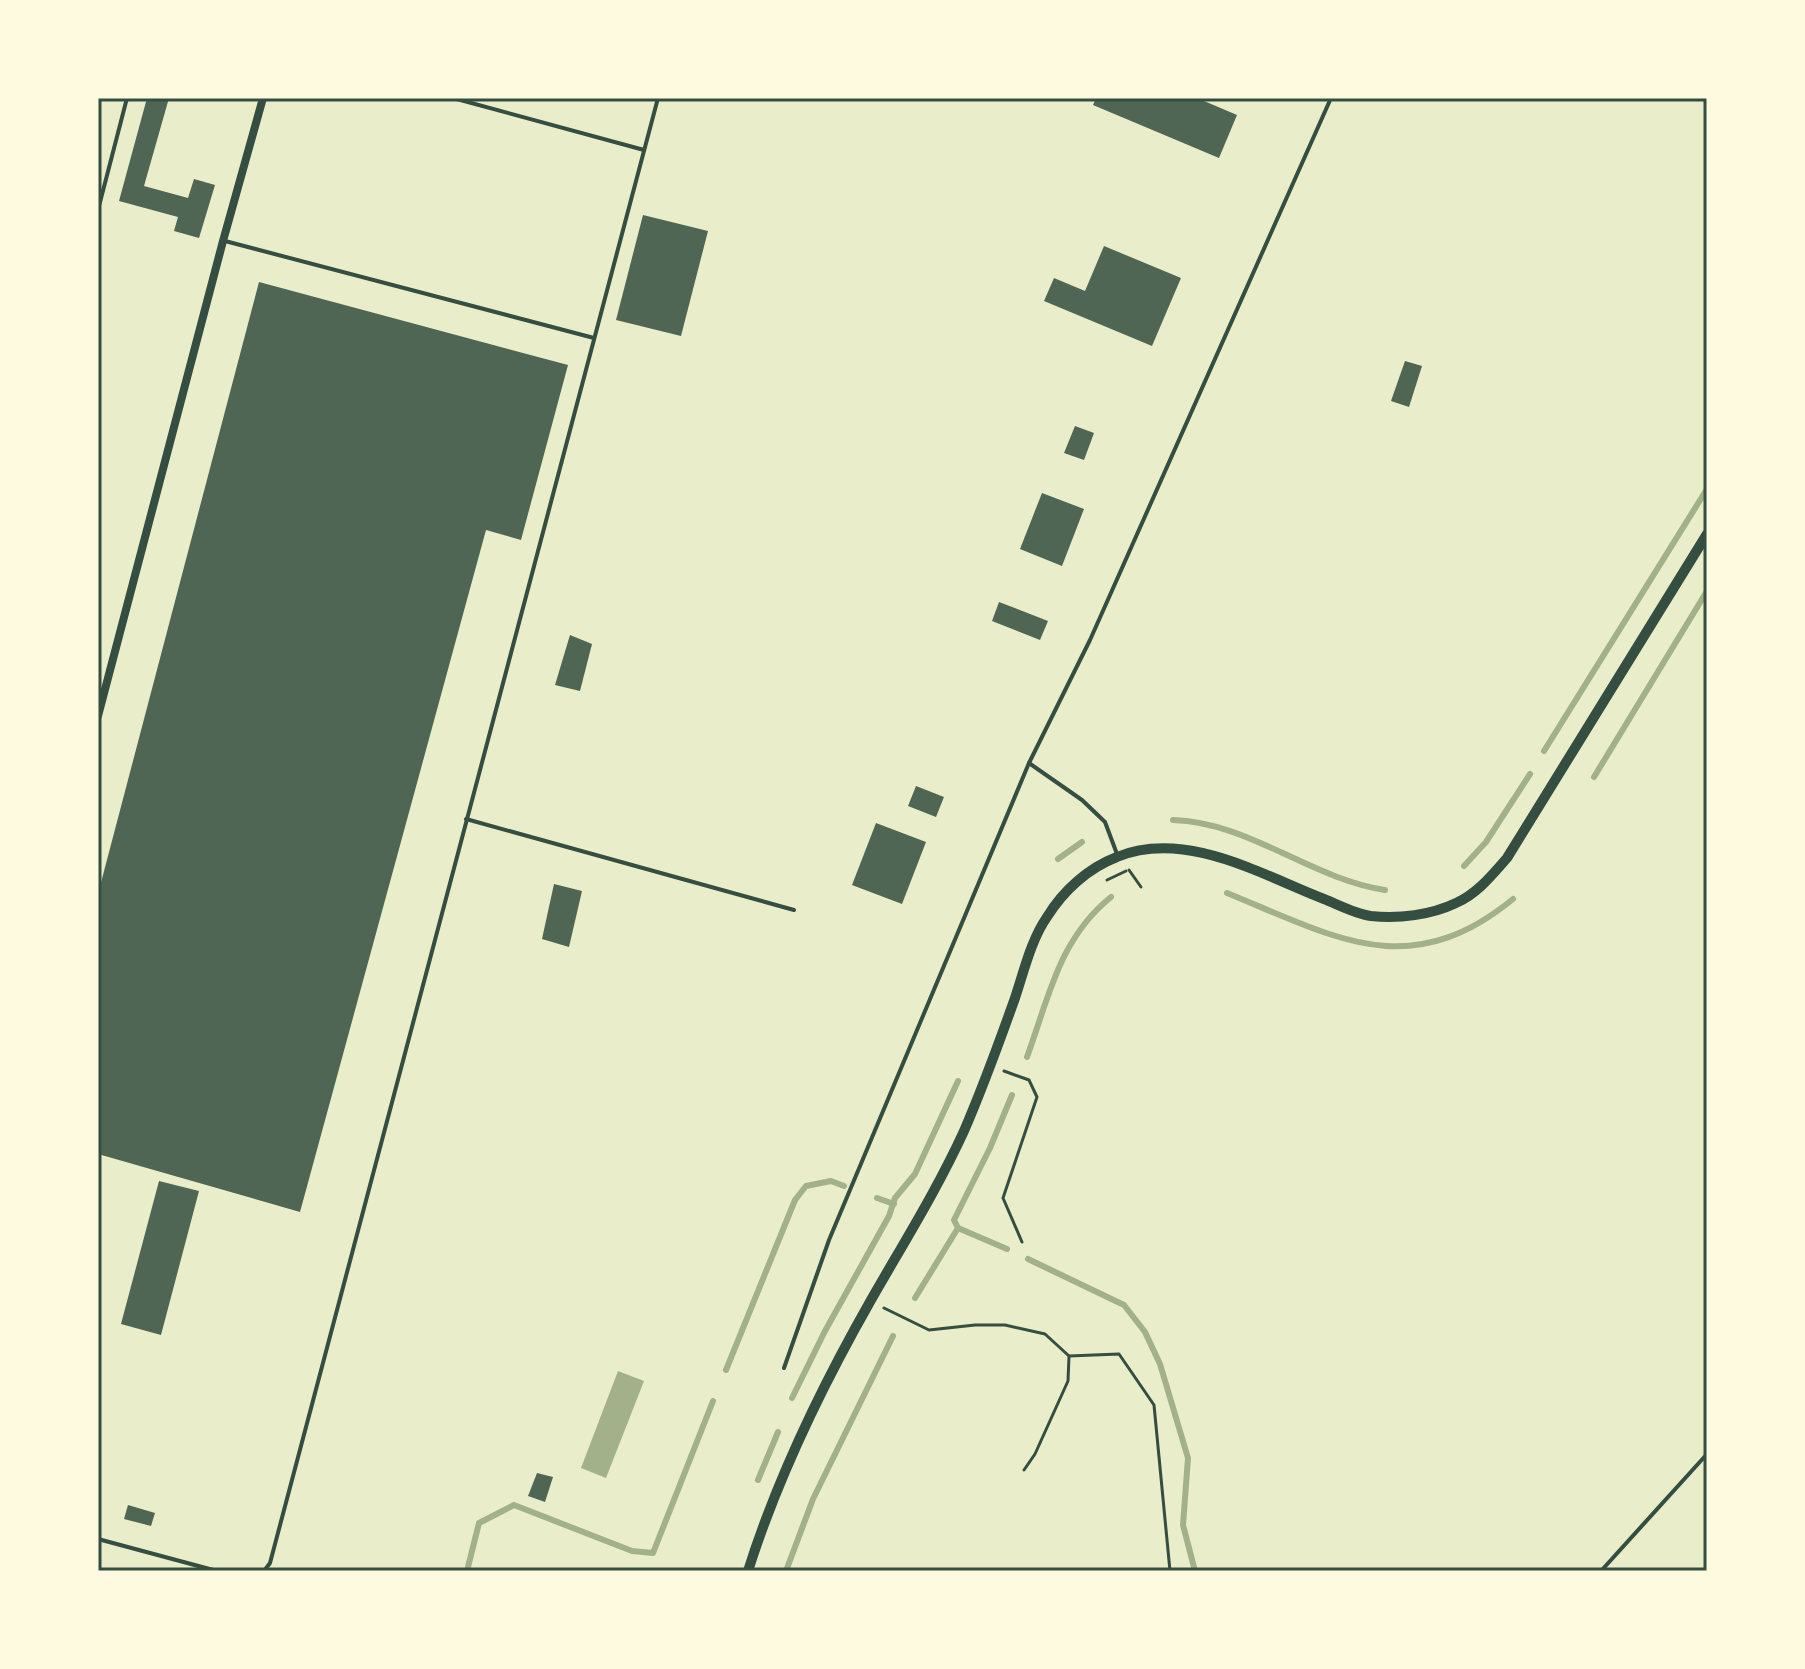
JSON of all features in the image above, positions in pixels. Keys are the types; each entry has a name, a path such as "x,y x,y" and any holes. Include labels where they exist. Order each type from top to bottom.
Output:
{"street":[{"path":"98,716 102,685 263,98"},
{"path":"748,1571 777,1489 805,1425 870,1301 937,1186 963,1132 991,1066 1035,940 1046,918 1075,883 1118,856 1161,848 1189,850 1219,858 1369,916 1428,914 1458,903 1486,882 1507,858 1707,534"}],"lane":[{"path":"98,210 127,98"},
{"path":"453,98 644,150"},
{"path":"264,1571 270,1563 658,98"},
{"path":"784,1368 829,1240 1029,763 1090,640 1331,98"},
{"path":"223,241 594,338"},
{"path":"1029,763 1082,800 1105,822 1118,856"},
{"path":"466,819 794,910"},
{"path":"1601,1571 1707,1454"},
{"path":"98,1539 217,1571"}],"path":[{"path":"1118,856 1141,887"},
{"path":"1101,883 1137,868"},
{"path":"1009,1060 1004,1071 1029,1080 1037,1097 1003,1198 1022,1242"},
{"path":"870,1301 929,1330 1005,1325 1045,1334 1069,1356 1119,1354 1154,1405 1170,1571"},
{"path":"1024,1470 1035,1454 1068,1381 1069,1356"}],"shaded area":[{"path":"618,1371 644,1381 606,1478 581,1468"}],"building":[{"path":"147,98 169,98 144,186 188,198 194,179 215,185 199,238 174,231 178,217 119,201"},
{"path":"1096,98 1197,98 1237,115 1219,158 1093,105"},
{"path":"643,215 708,231 681,336 616,320"},
{"path":"1104,246 1181,278 1152,346 1044,301 1054,278 1085,291"},
{"path":"259,282 568,365 521,540 486,530 300,1212 98,1154 98,894"},
{"path":"1405,361 1422,366 1409,407 1391,401"},
{"path":"1075,426 1094,433 1084,460 1064,453"},
{"path":"1042,493 1084,509 1062,566 1020,549"},
{"path":"999,602 1048,621 1040,640 992,621"},
{"path":"570,635 592,644 580,691 555,685"},
{"path":"916,786 944,797 936,817 908,806"},
{"path":"876,823 926,842 902,904 852,885"},
{"path":"554,884 582,891 569,947 542,939"},
{"path":"159,1181 199,1191 161,1335 121,1324"},
{"path":"537,1473 553,1477 545,1502 528,1496"},
{"path":"128,1505 155,1513 151,1526 124,1519"}],"waterway":[{"path":"1544,751 1707,489"},
{"path":"1594,777 1707,591"},
{"path":"1464,866 1486,842 1530,774"},
{"path":"1173,820 1228,830 1331,875 1385,890"},
{"path":"1058,859 1082,842"},
{"path":"1227,893 1338,937 1372,944 1405,946 1440,940 1475,925 1513,899"},
{"path":"1027,1057 1067,950 1093,913 1111,897"},
{"path":"792,1398 889,1216 895,1198 915,1174 958,1081"},
{"path":"915,1298 958,1228 954,1220 1012,1095"},
{"path":"726,1370 795,1200 806,1186 831,1181 844,1186"},
{"path":"877,1198 894,1204"},
{"path":"958,1228 1007,1249"},
{"path":"1028,1259 1124,1305 1145,1332 1160,1364 1188,1458 1183,1525 1195,1571"},
{"path":"786,1571 813,1499 893,1336"},
{"path":"467,1571 479,1523 514,1505 632,1551 653,1553 713,1401"},
{"path":"758,1480 778,1432"}]}
